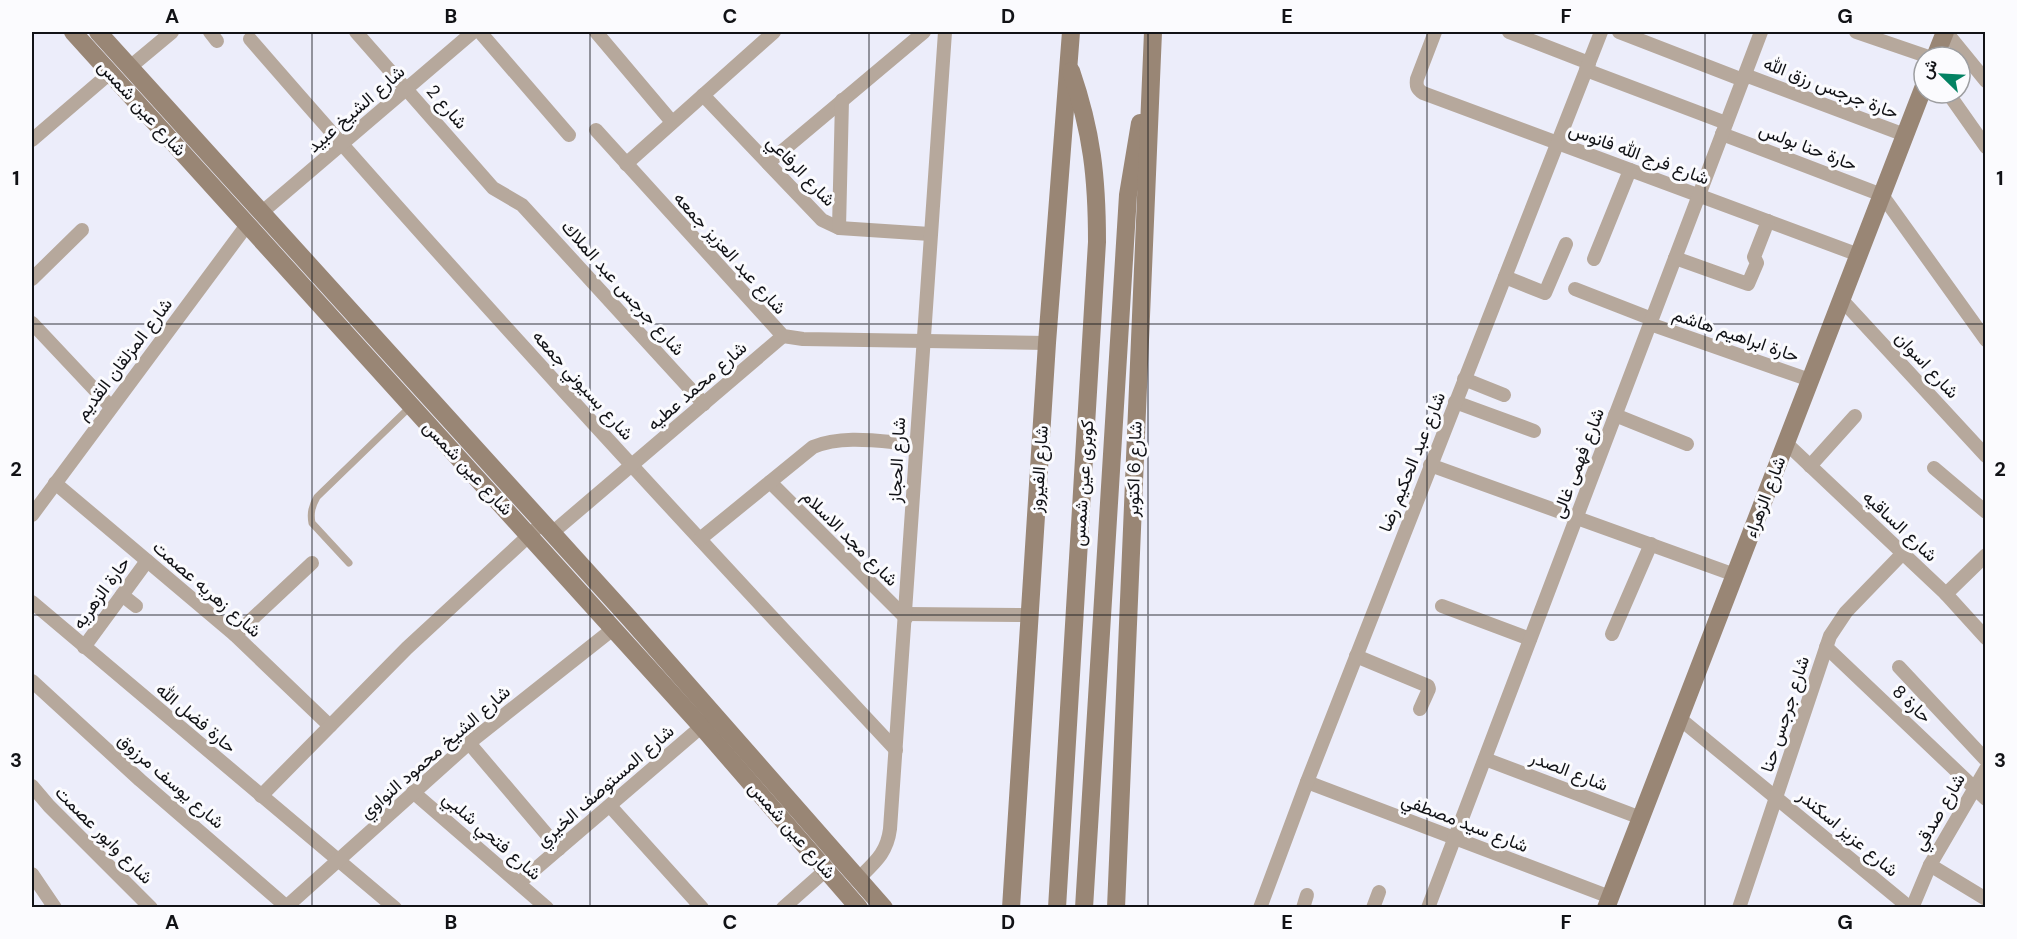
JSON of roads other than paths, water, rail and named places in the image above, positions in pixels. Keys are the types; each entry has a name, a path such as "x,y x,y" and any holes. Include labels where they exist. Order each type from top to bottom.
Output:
{"main road":[{"name":"شارع عين شمس","path":"73,32 613,629 708,721 884,908"},
{"name":"شارع عين شمس","path":"98,32 548,528 859,908"},
{"name":"شارع الفيروز","path":"1011,908 1047,343 1071,32"},
{"name":"شارع 6 اكتوبر","path":"1116,908 1153,32"},
{"name":"كوبرى عين شمس","path":"1057,908 1097,242 1097,191 1092,147 1083,104 1069,63"},
{"name":"كوبرى عين شمس","path":"1084,908 1128,195 1151,70"},
{"name":"شارع الزهراء","path":"1608,902 1917,105"}],"street":[{"path":"130,67 172,32"},
{"name":"شارع 2","path":"357,32 493,188 514,199"},
{"name":"شارع الشيخ عبيد","path":"261,213 343,146 473,32"},
{"path":"480,32 569,135"},
{"path":"596,32 672,122"},
{"path":"626,164 774,32"},
{"path":"768,163 924,32"},
{"name":"شارع الحجاز","path":"858,879 880,858 889,843 945,32"},
{"name":"شارع فرج الله فانوس","path":"1435,32 1417,79 1416,85 1424,93 1858,255"},
{"name":"حارة حنا بولس","path":"1509,32 1724,128 1882,195"},
{"name":"شارع عبد الحكيم رضا","path":"1262,907 1307,782 1600,32"},
{"name":"حارة جرجس رزق الله","path":"1619,32 1905,135"},
{"name":"شارع فهمى غالى","path":"1428,908 1761,32"},
{"path":"1856,32 1912,51"},
{"path":"1946,32 1986,81"},
{"name":"شارع بسيوني جمعه","path":"250,39 343,146 631,466 896,750"},
{"path":"32,140 110,73"},
{"name":"شارع الرفاعي","path":"703,95 822,220 839,228 930,234"},
{"path":"839,228 842,99"},
{"path":"1956,105 1986,147"},
{"name":"شارع عبد العزيز جمعه","path":"596,130 783,336 803,339 1047,343"},
{"path":"1594,259 1630,170"},
{"path":"1882,195 1986,340"},
{"name":"شارع جرجس عبد الملاك","path":"514,199 539,222 704,404"},
{"path":"1675,258 1748,284 1757,263 1754,257 1768,221"},
{"name":"شارع المزلقان القديم","path":"32,515 247,225"},
{"path":"32,279 82,230"},
{"path":"1505,277 1545,293 1566,244"},
{"name":"حارة ابراهيم هاشم","path":"1575,289 1651,322 1810,380"},
{"name":"شارع اسوان","path":"1841,299 1986,456"},
{"path":"32,323 111,407"},
{"name":"شارع محمد عطيه","path":"261,796 407,648 529,535 548,528 631,466 783,336"},
{"path":"1464,379 1504,395"},
{"path":"1455,402 1534,431"},
{"path":"1615,415 1687,444"},
{"path":"1810,466 1855,416"},
{"path":"699,539 813,447 839,439 916,444"},
{"name":"شارع الساقيه","path":"1786,443 1946,594 1986,638"},
{"path":"1430,465 1735,574"},
{"path":"1934,468 1986,512"},
{"name":"شارع مجد الاسلام","path":"770,482 906,616"},
{"name":"شارع زهريه عصمت","path":"55,483 235,635 330,726"},
{"path":"1612,634 1651,544"},
{"name":"شارع جرجس حنا","path":"1739,908 1826,647 1835,627 1846,612 1903,553"},
{"path":"1946,594 1986,555"},
{"name":"حارة الزهريه","path":"84,647 147,561"},
{"path":"235,635 312,563"},
{"path":"122,595 136,606"},
{"name":"حارة فضل الله","path":"32,602 394,907"},
{"path":"1442,606 1530,639"},
{"path":"906,616 1030,615"},
{"name":"شارع الشيخ محمود النواوي","path":"286,907 469,743 613,629"},
{"name":"حارة 8","path":"1826,647 1986,799"},
{"path":"1356,656 1428,686 1429,689 1420,709"},
{"path":"1899,667 1986,760"},
{"name":"شارع يوسف مرزوق","path":"32,681 140,780 286,907"},
{"name":"شارع عزيز اسكندر","path":"1679,718 1911,908"},
{"name":"شارع المستوصف الخيري","path":"519,883 708,721"},
{"path":"469,743 559,849"},
{"name":"شارع الصدر","path":"1485,759 1641,818"},
{"name":"شارع صدقي","path":"1911,908 1930,865 1986,769"},
{"name":"شارع سيد مصطفي","path":"1307,782 1454,838 1608,902"},
{"name":"شارع وابور عصمت","path":"32,786 151,908"},
{"name":"شارع فتحي شلبي","path":"413,792 547,908"},
{"path":"610,806 702,908"},
{"path":"1930,865 1986,899"},
{"path":"783,908 826,869"},
{"path":"32,874 55,908"},
{"path":"1373,908 1379,892"}],"lane":[{"path":"348,563 312,523 313,505 318,497 411,406"}]}
